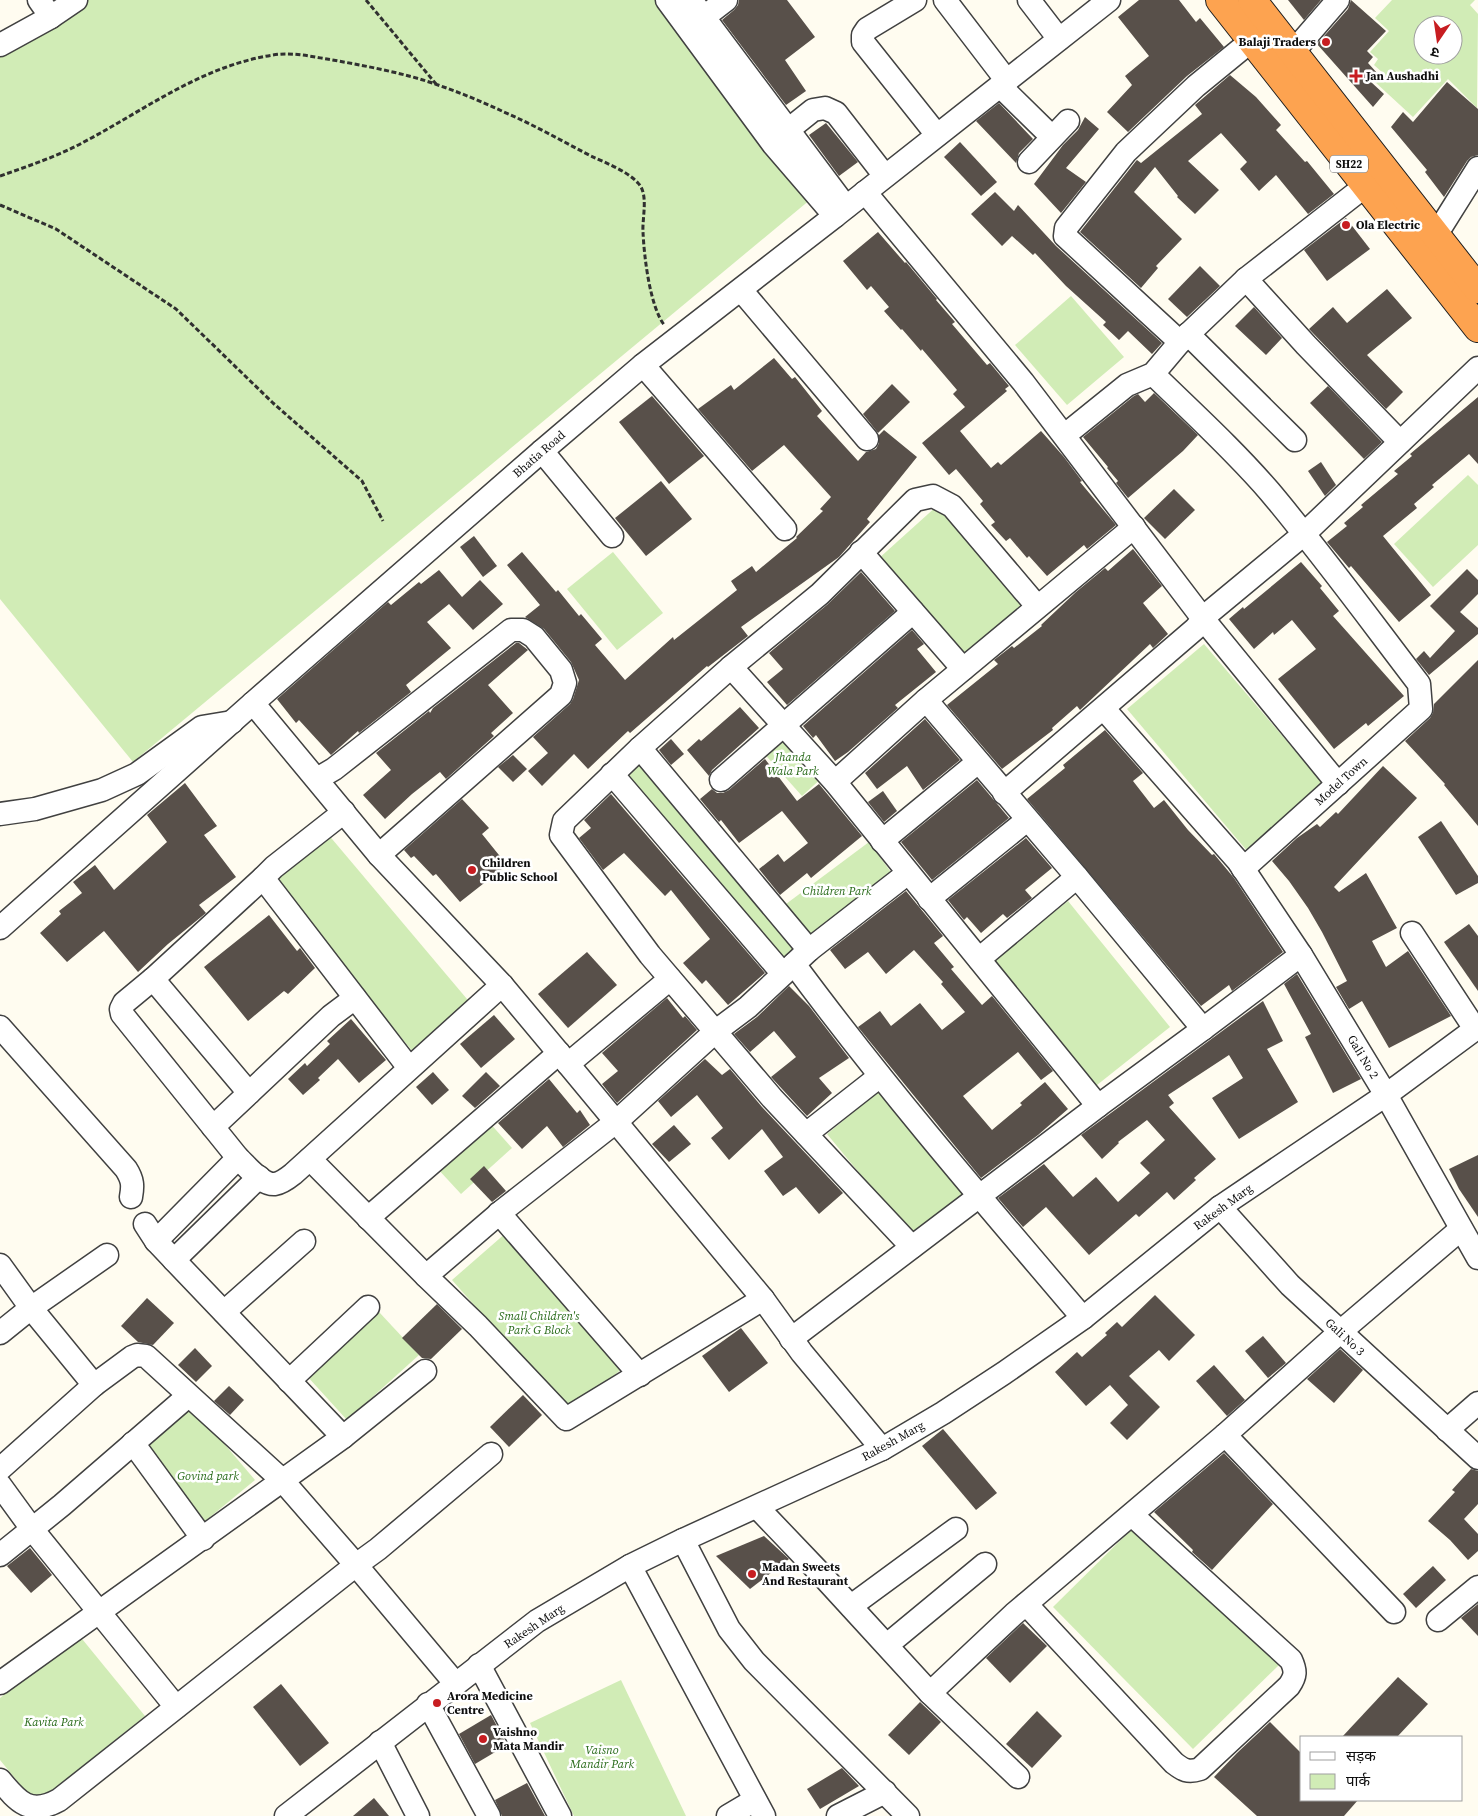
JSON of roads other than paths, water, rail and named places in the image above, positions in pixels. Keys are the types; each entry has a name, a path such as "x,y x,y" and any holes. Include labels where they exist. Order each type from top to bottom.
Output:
{"highway":[{"name":"SH22","path":"1220,0 1252,41 1375,178 1436,235 1478,289"},
{"name":"SH22","path":"1252,0 1293,52 1375,178 1478,328"}],"street":[{"path":"0,46 45,9 76,0"},
{"path":"667,0 773,144 840,211"},
{"path":"726,0 697,9 788,130 840,211"},
{"path":"914,0 867,29 863,35 863,42 937,135"},
{"path":"945,0 1004,83 1052,137"},
{"path":"1029,0 1059,38"},
{"name":"Bhatia Road","path":"0,928 253,703 542,451 644,365 1109,0"},
{"path":"1293,52 1338,0"},
{"path":"1252,41 1196,86 1126,152 1066,228 1065,236 1184,338 1295,440"},
{"path":"788,130 813,110 825,108 836,113 886,176"},
{"path":"1029,162 1068,121"},
{"path":"1436,235 1478,168"},
{"path":"1065,435 1127,385 1152,374 1184,338 1246,279 1375,178"},
{"path":"865,192 1017,374 1204,620 1338,784"},
{"path":"1246,279 1306,345 1400,442"},
{"path":"740,290 867,439"},
{"path":"644,365 785,529"},
{"path":"1004,793 1204,620 1211,610 1304,534 1478,368"},
{"path":"1152,374 1243,463 1304,534"},
{"path":"542,451 612,536"},
{"path":"912,1247 772,1098 670,979 561,835 564,821 612,774 731,667 820,594 860,552 915,500 933,496 952,506 1037,606"},
{"path":"835,782 926,700 1134,527"},
{"name":"Model Town","path":"1241,865 1338,784 1421,709 1419,684 1304,534"},
{"path":"860,552 963,669"},
{"path":"721,780 913,612"},
{"path":"317,779 334,769 511,630 523,630 534,638 562,670 565,683 561,695 379,855"},
{"path":"731,667 835,782 1098,1106"},
{"path":"926,700 1077,877 1203,1030"},
{"path":"253,703 379,855 502,985 617,1121 763,1299 791,1339 882,1449"},
{"name":"Gali No 2","path":"1104,708 1241,865 1301,955 1386,1095 1478,1258"},
{"path":"0,814 35,809 102,790 137,774 173,746 202,727 232,722"},
{"path":"640,748 843,1031 979,1196 1083,1318"},
{"path":"882,841 978,762"},
{"path":"612,774 796,963"},
{"path":"344,812 274,867 153,979 124,1003 121,1009 122,1014 238,1158 259,1177 269,1183 277,1184 293,1174 502,985"},
{"path":"929,899 1027,820"},
{"path":"426,1276 500,1213 617,1121 796,963 908,873"},
{"path":"979,959 1077,877"},
{"path":"263,878 409,1068"},
{"path":"1412,932 1476,1028"},
{"path":"791,1339 1301,955"},
{"path":"153,979 249,1093"},
{"path":"368,1218 564,1059 670,979"},
{"path":"213,1127 331,1016 356,998"},
{"path":"0,1028 126,1170 132,1178 131,1197"},
{"name":"Rakesh Marg","path":"286,1816 537,1621 630,1566 882,1449 943,1413 1083,1318 1220,1207 1386,1095 1476,1028"},
{"path":"806,1134 880,1076"},
{"path":"238,1158 151,1233 174,1260 343,1437"},
{"path":"310,1159 478,1326 566,1419 763,1299"},
{"path":"174,1260 259,1177"},
{"name":"Gali No 3","path":"1220,1207 1290,1284 1478,1458"},
{"path":"500,1213 640,1375"},
{"path":"930,1693 1026,1604 1225,1435 1340,1332 1461,1228"},
{"path":"224,1312 304,1241"},
{"path":"0,1333 31,1308 107,1255"},
{"path":"0,1265 31,1308 94,1385"},
{"path":"289,1381 368,1307"},
{"path":"0,1469 94,1385 128,1359 137,1355 150,1358 188,1396 282,1480 455,1683"},
{"path":"0,1683 343,1437 425,1371"},
{"path":"0,1554 188,1396"},
{"path":"1447,1430 1478,1403"},
{"path":"1225,1435 1394,1612"},
{"path":"133,1443 203,1538"},
{"path":"0,1780 13,1796 32,1808 40,1808 59,1800 378,1549 491,1454"},
{"path":"0,1485 32,1529 176,1707"},
{"path":"756,1507 851,1606 930,1693 1018,1777"},
{"path":"1026,1604 1174,1763 1184,1771 1193,1772 1200,1769 1289,1686 1296,1670 1292,1660 1132,1515"},
{"path":"851,1606 956,1529"},
{"path":"683,1540 729,1629 739,1643 908,1816"},
{"path":"887,1645 985,1564"},
{"path":"630,1566 760,1808 728,1816"},
{"path":"1438,1620 1478,1587"},
{"path":"479,1665 560,1816"},
{"path":"428,1704 489,1816"},
{"path":"380,1742 418,1816"},
{"path":"838,1816 884,1792"}],"place":[{"name":"Balaji Traders","path":"1326,42"},
{"name":"Jan Aushadhi","path":"1356,76"},
{"name":"Ola Electric","path":"1346,225"},
{"name":"Children Public School","path":"472,870"},
{"name":"Madan Sweets And Restaurant","path":"752,1574"},
{"name":"Arora Medicine Centre","path":"437,1703"},
{"name":"Vaishno Mata Mandir","path":"483,1739"}],"park label":[{"name":"Jhanda Wala Park","path":"793,764"},
{"name":"Children Park","path":"837,891"},
{"name":"Small Children's Park G Block","path":"539,1323"},
{"name":"Govind park","path":"208,1476"},
{"name":"Kavita Park","path":"54,1722"},
{"name":"Vaisno Mandir Park","path":"602,1757"}]}
